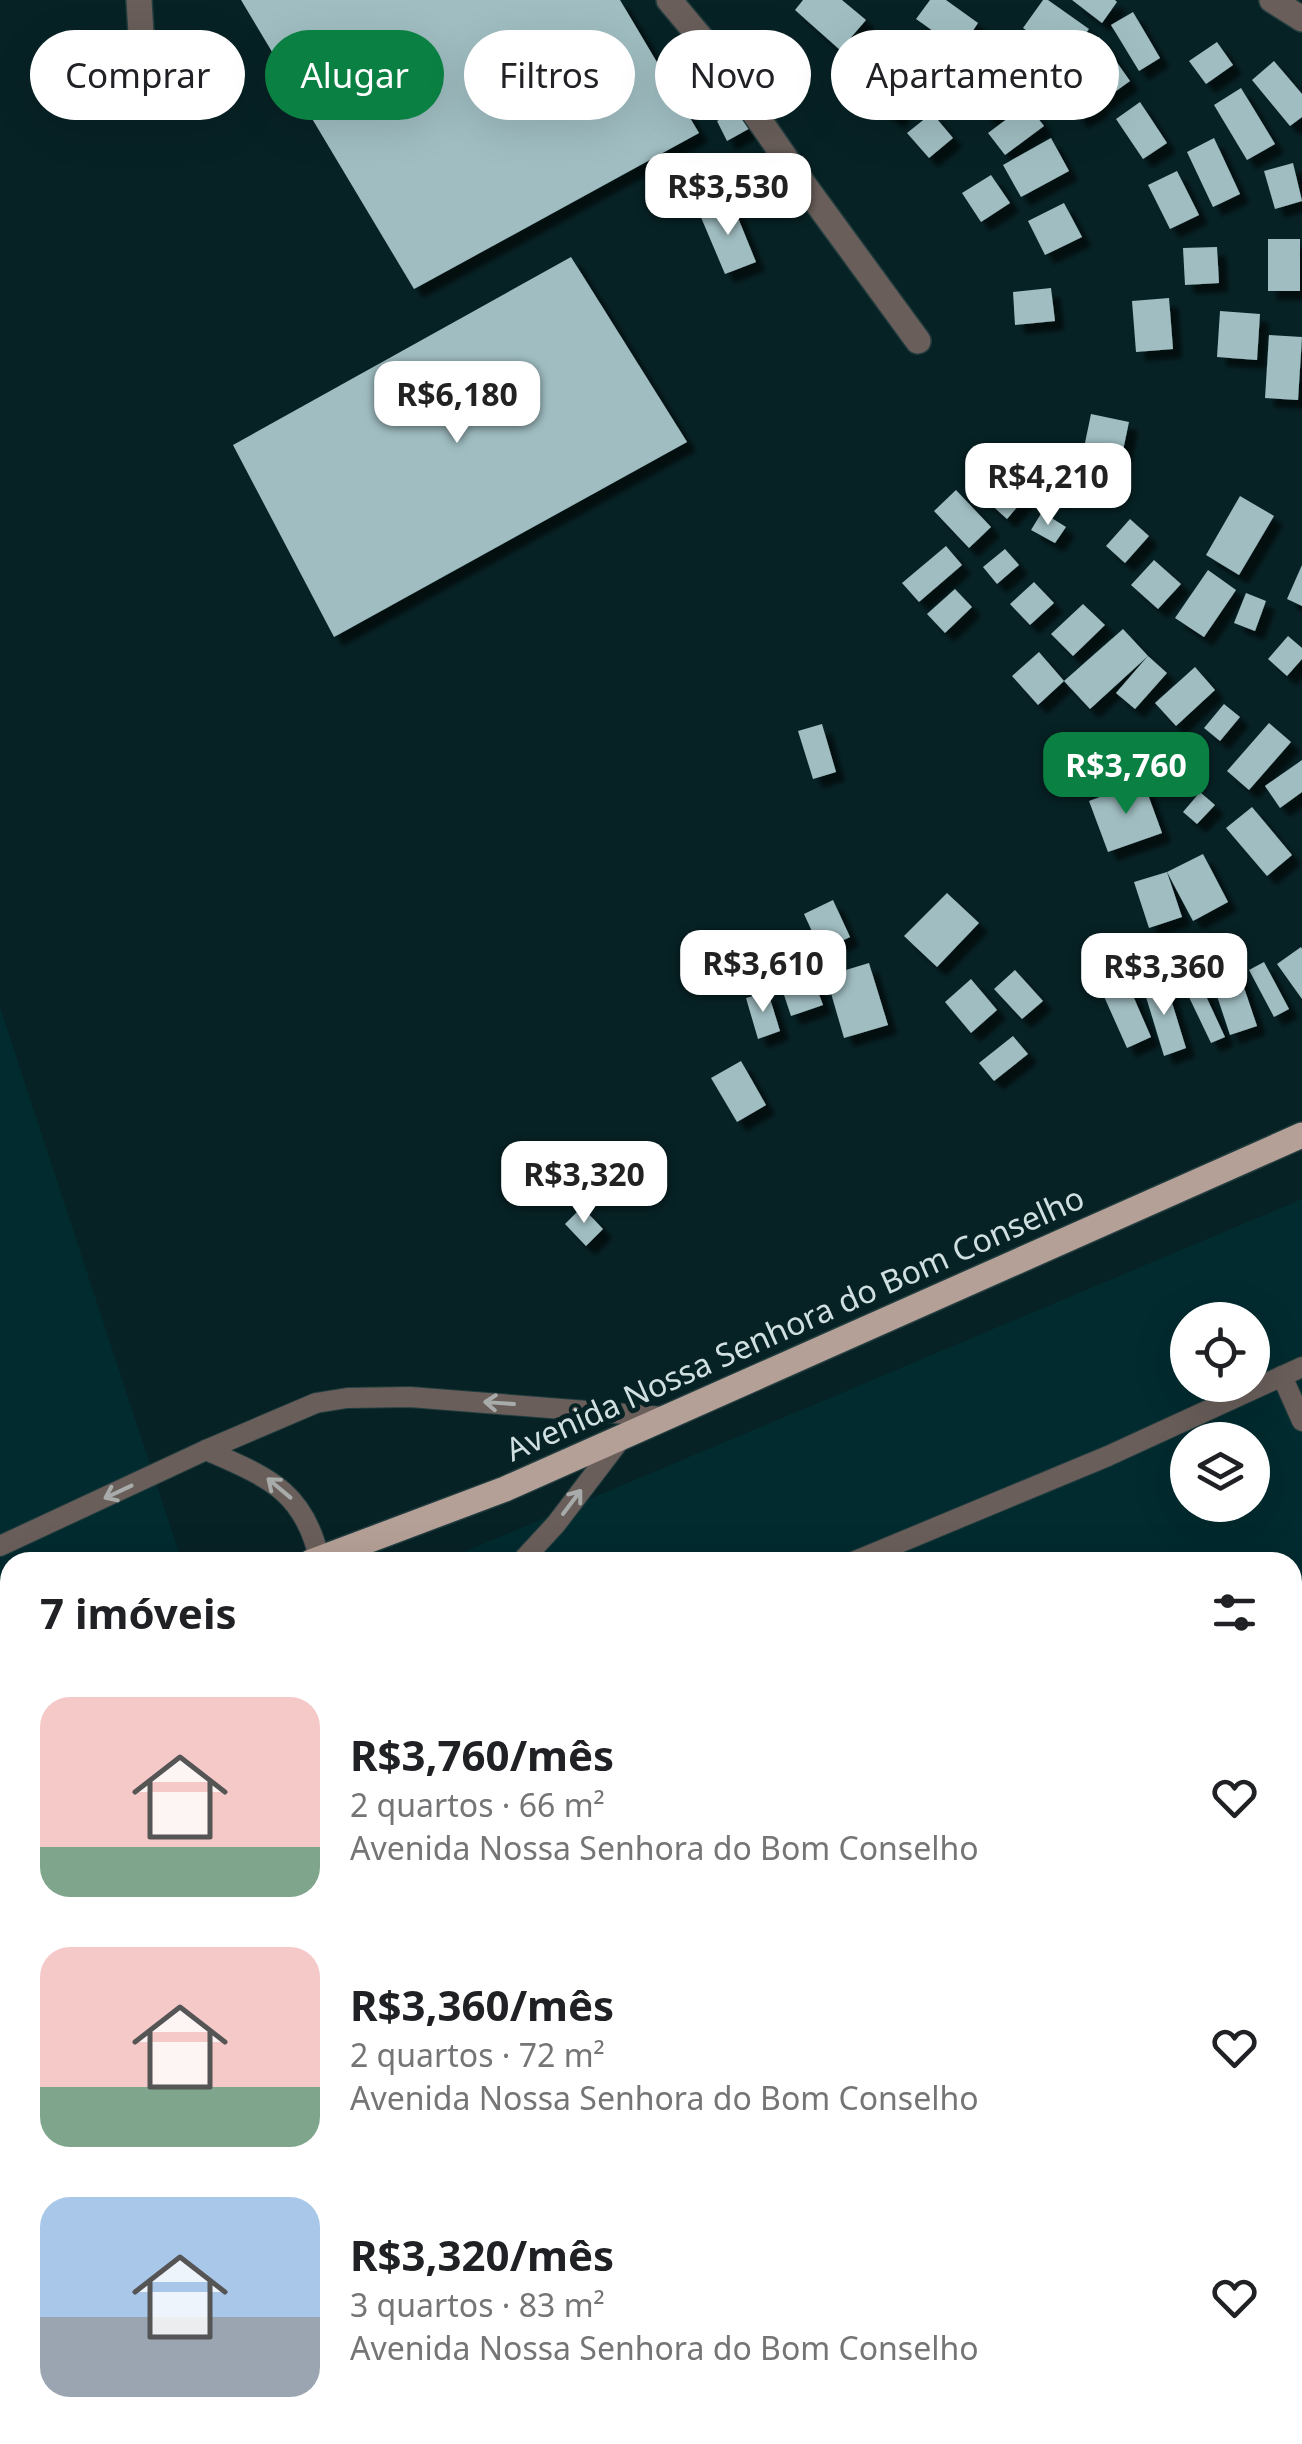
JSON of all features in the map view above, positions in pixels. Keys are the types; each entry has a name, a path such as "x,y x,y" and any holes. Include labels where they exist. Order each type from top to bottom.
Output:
{"main road":[{"name":"Avenida Nossa Senhora do Bom Conselho","path":"340,1552 621,1438 1302,1136"}],"street":[{"path":"139,0 141,30"},
{"path":"670,0 711,50 918,341"},
{"path":"1272,0 1302,18"}],"lane":[{"path":"877,1552 1108,1456 1302,1367"},
{"path":"1282,1376 1302,1422"},
{"path":"0,1546 316,1403 347,1398 410,1397 666,1417"},
{"path":"529,1552 556,1524 621,1438"},
{"path":"206,1450 261,1474 280,1487 307,1520 315,1552"}],"shaded area":[{"path":"0,1007 179,1552 0,1552"},
{"path":"1302,1199 1302,1552 464,1552"}],"building":[{"path":"241,0 620,0 655,59 655,120 691,120 699,133 414,289 313,120 444,120 444,30 265,30 265,40"},
{"path":"803,0 842,0 866,20 857,30 831,30 831,42 795,10"},
{"path":"930,0 946,0 978,23 973,30 932,30 916,19"},
{"path":"1043,0 1048,0 1089,29 1026,30 1023,28"},
{"path":"1072,0 1115,0 1117,2 1102,23"},
{"path":"1133,12 1160,58 1139,71 1119,38 1119,30 1111,25"},
{"path":"1217,42 1233,65 1206,84 1189,61"},
{"path":"1274,61 1302,94 1302,117 1290,126 1252,80"},
{"path":"1119,65 1130,81 1119,89"},
{"path":"1241,88 1275,144 1247,160 1214,105"},
{"path":"1140,102 1167,143 1143,159 1117,120"},
{"path":"748,120 752,127 727,141 717,121"},
{"path":"923,120 938,120 953,138 929,158 907,133"},
{"path":"1005,120 1039,120 1044,126 1005,155 988,133"},
{"path":"1051,138 1069,171 1021,197 1003,165"},
{"path":"1214,138 1240,194 1213,207 1187,152"},
{"path":"1293,163 1302,201 1275,209 1264,171"},
{"path":"1177,171 1199,215 1170,229 1148,185"},
{"path":"991,175 1010,203 981,222 962,193"},
{"path":"732,203 756,262 725,274 700,215"},
{"path":"1064,203 1082,237 1045,255 1028,221"},
{"path":"1268,239 1300,239 1300,291 1268,291"},
{"path":"1217,247 1219,283 1185,285 1183,248"},
{"path":"571,257 687,442 334,637 233,445"},
{"path":"1051,288 1055,321 1015,325 1013,292"},
{"path":"1169,298 1173,349 1136,352 1132,301"},
{"path":"1220,311 1260,314 1257,360 1217,357"},
{"path":"1269,335 1302,337 1298,400 1265,398"},
{"path":"1091,414 1129,422 1119,469 1081,462"},
{"path":"1005,459 1035,486 1007,519 976,491"},
{"path":"1047,466 1073,480 1061,500 1035,486"},
{"path":"956,490 991,527 969,548 934,511"},
{"path":"1240,496 1274,516 1239,575 1206,555"},
{"path":"1042,512 1066,527 1055,543 1031,530"},
{"path":"1130,519 1149,536 1125,563 1106,546"},
{"path":"946,546 962,565 919,602 902,583"},
{"path":"1005,549 1019,565 997,584 983,567"},
{"path":"1154,560 1181,584 1158,609 1131,585"},
{"path":"1302,565 1302,606 1287,599"},
{"path":"1208,570 1236,590 1204,637 1175,618"},
{"path":"1034,582 1054,603 1030,625 1010,604"},
{"path":"955,589 972,607 945,633 927,614"},
{"path":"1246,593 1266,601 1255,631 1234,623"},
{"path":"1083,604 1105,625 1073,656 1051,634"},
{"path":"1123,629 1148,656 1090,709 1064,681"},
{"path":"1288,636 1302,648 1302,659 1287,676 1268,659"},
{"path":"1039,652 1064,681 1038,705 1012,676"},
{"path":"1148,656 1167,673 1135,709 1116,693"},
{"path":"1195,667 1215,690 1176,726 1155,703"},
{"path":"1224,704 1240,717 1220,741 1204,728"},
{"path":"1269,723 1291,742 1249,790 1227,771"},
{"path":"822,724 836,772 813,779 798,731"},
{"path":"1123,744 1133,764 1081,790 1070,769"},
{"path":"1302,760 1302,792 1280,808 1265,786"},
{"path":"1143,781 1162,833 1108,852 1089,801"},
{"path":"1200,792 1215,805 1197,824 1183,812"},
{"path":"1252,807 1292,855 1267,876 1226,828"},
{"path":"1203,854 1228,902 1193,921 1167,872"},
{"path":"1167,872 1182,917 1149,928 1134,882"},
{"path":"947,893 979,923 937,967 904,936"},
{"path":"833,900 850,937 821,951 804,914"},
{"path":"793,934 807,962 782,974 767,946"},
{"path":"1302,949 1302,999 1277,964"},
{"path":"1264,962 1289,1009 1274,1017 1249,970"},
{"path":"869,963 888,1025 844,1038 826,976"},
{"path":"1191,964 1225,1037 1211,1043 1176,970"},
{"path":"1236,964 1257,1026 1230,1035 1209,972"},
{"path":"1015,970 1043,1001 1022,1019 994,989"},
{"path":"812,975 823,1005 791,1016 781,986"},
{"path":"971,979 997,1010 971,1033 945,1002"},
{"path":"1165,980 1186,1048 1164,1056 1143,987"},
{"path":"1127,982 1151,1037 1127,1048 1102,992"},
{"path":"768,992 780,1031 758,1039 746,998"},
{"path":"1013,1036 1028,1054 994,1081 979,1063"},
{"path":"741,1061 766,1105 737,1122 711,1078"},
{"path":"582,1207 603,1229 586,1246 565,1224"}]}
